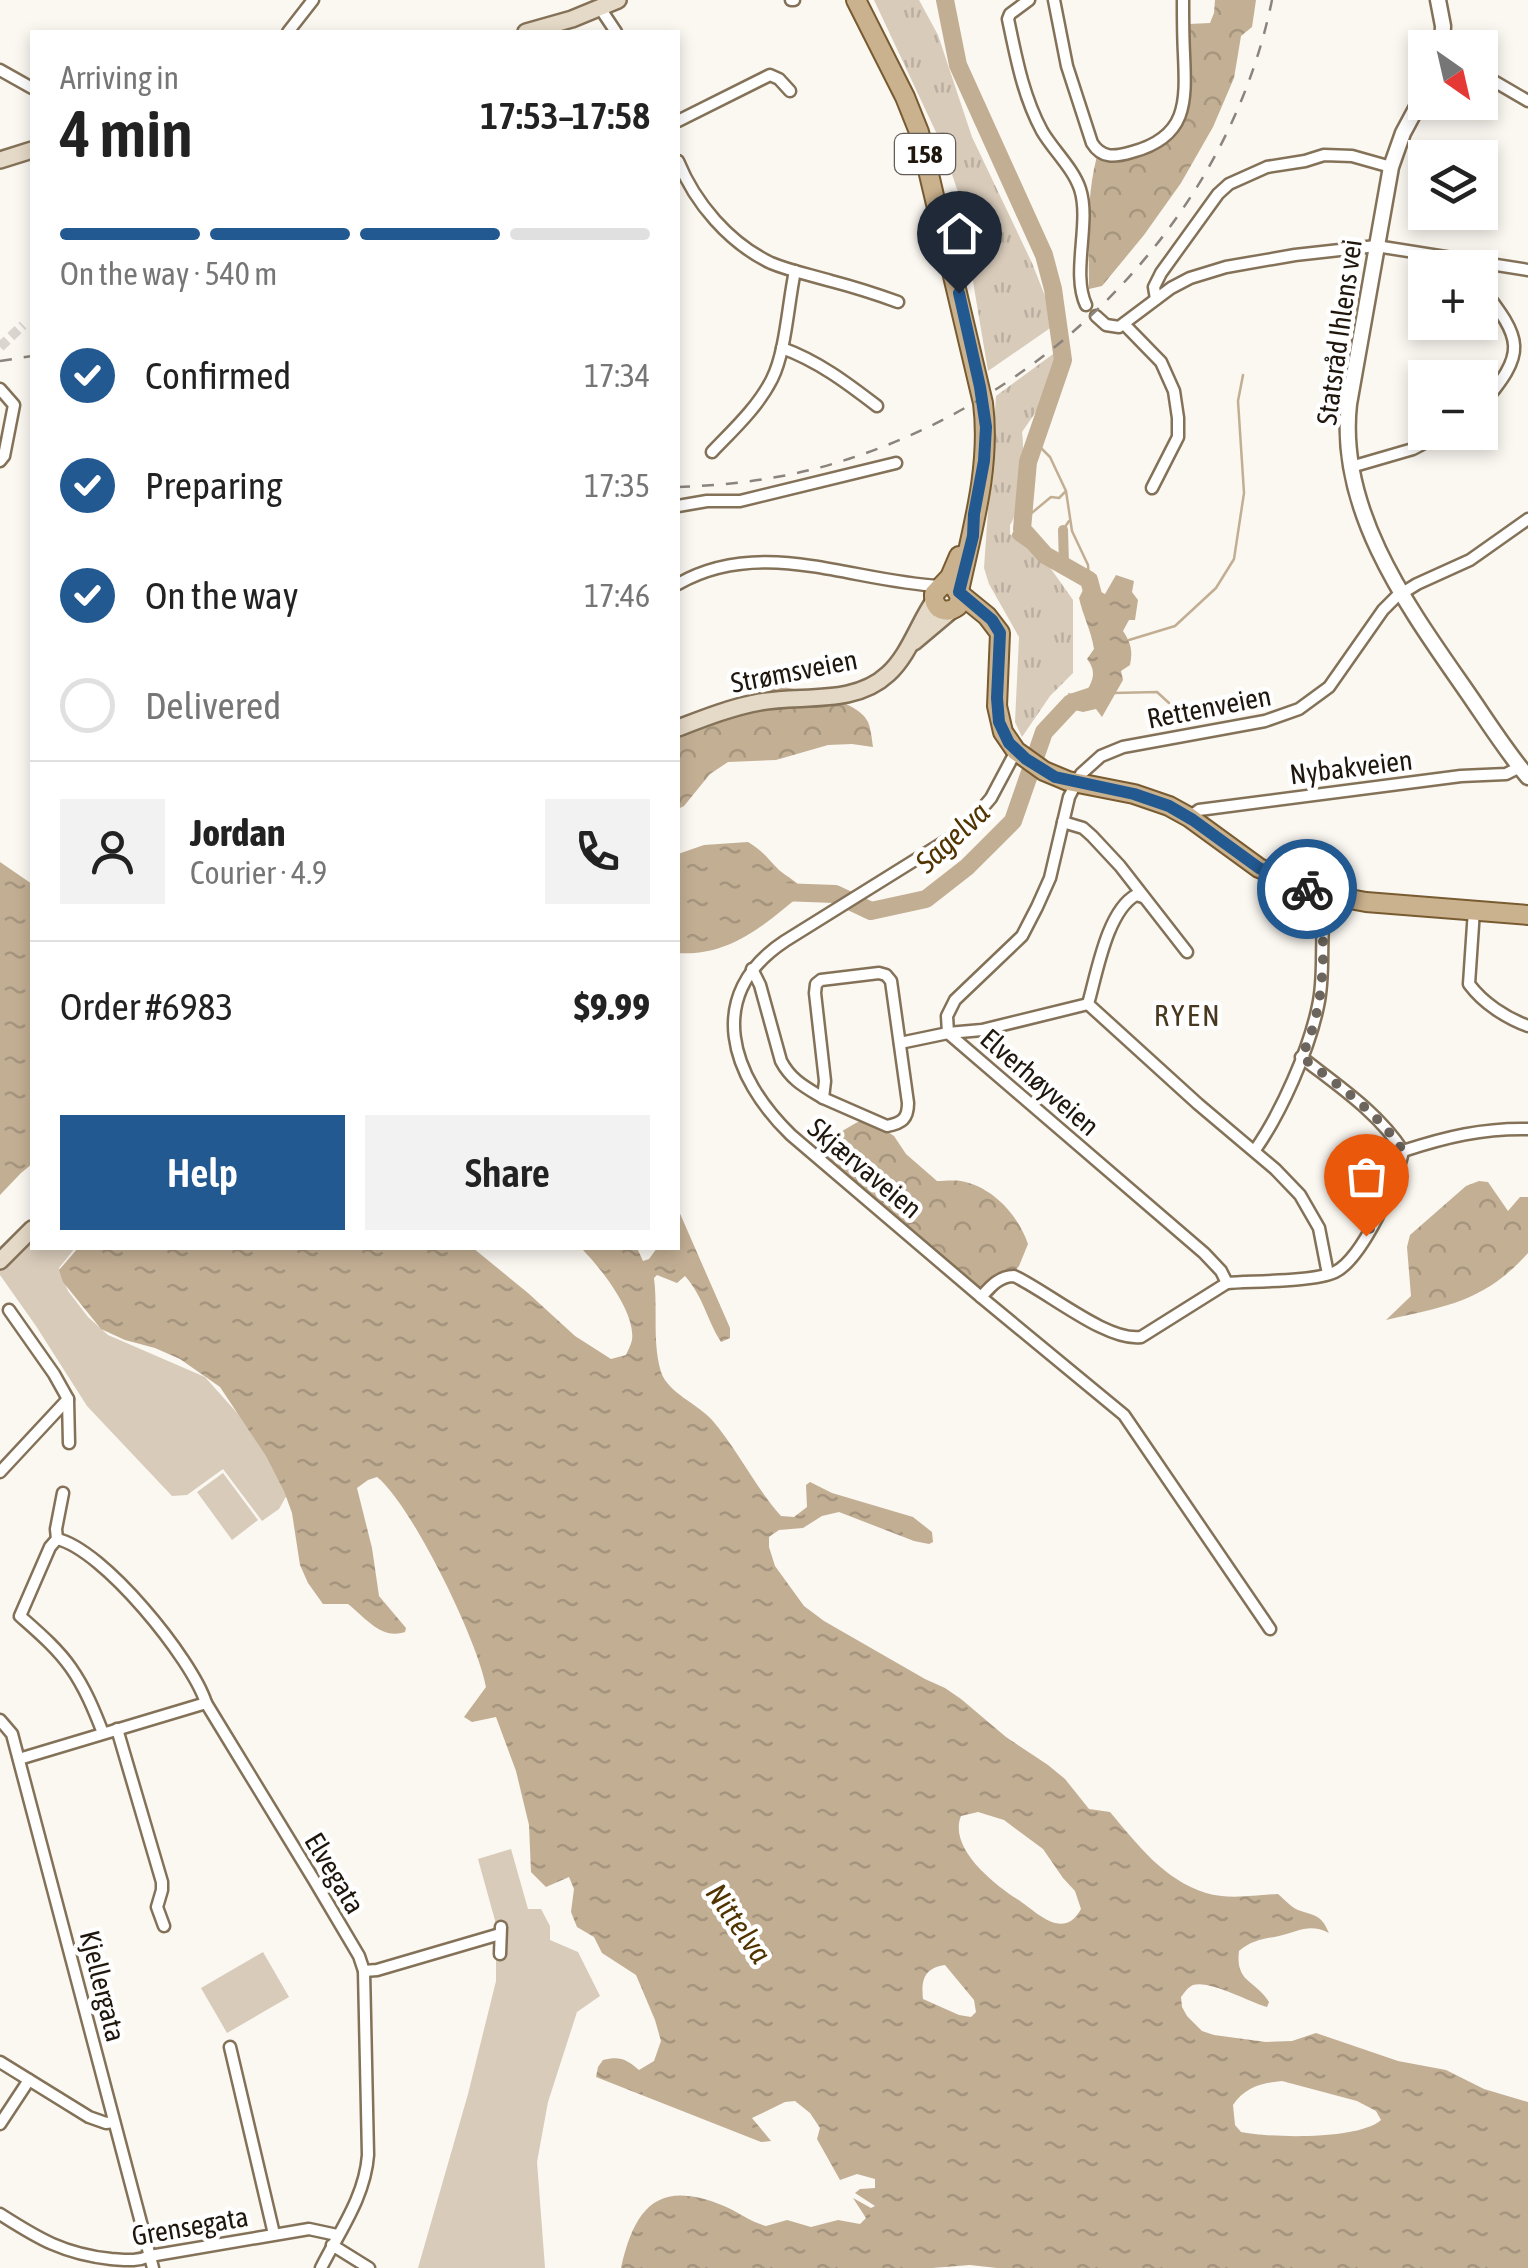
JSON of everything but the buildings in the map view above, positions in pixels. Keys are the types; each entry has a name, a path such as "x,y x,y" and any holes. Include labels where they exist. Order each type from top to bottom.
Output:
{"main road":[{"path":"531,30 618,0"},
{"name":"Strømsveien","path":"680,727 760,701 861,690 886,676 947,597 973,536 986,438 977,370 919,132 856,0"},
{"path":"0,160 30,151"},
{"path":"947,597 980,623 1000,648 998,714 1006,738 1021,755 1055,777 1169,806 1259,868 1332,897 1528,914"},
{"path":"0,1261 30,1231"}],"street":[{"path":"290,30 313,0"},
{"path":"1029,0 1008,19 1031,108 1081,192 1081,286 1086,305"},
{"path":"1054,0 1072,85 1092,143 1098,152 1110,156 1141,150 1168,132 1182,114 1186,94 1183,0"},
{"path":"1438,0 1442,30"},
{"path":"598,4 615,30"},
{"path":"0,70 30,87"},
{"path":"680,120 770,75 790,91"},
{"path":"1498,82 1528,100"},
{"name":"Statsråd Ihlens vei","path":"1410,120 1392,168 1349,404 1351,466 1371,530 1402,594 1524,772"},
{"path":"1156,299 1154,287 1161,274 1229,184 1273,165 1334,154 1392,168"},
{"path":"680,166 700,202 740,244 774,265 898,302"},
{"path":"1096,316 1113,327 1124,324 1180,282 1212,270 1376,246 1408,253"},
{"path":"1498,267 1528,270"},
{"path":"712,452 764,393 772,378 782,348 795,271"},
{"path":"1498,308 1515,334 1516,345 1513,362 1498,386"},
{"path":"1124,324 1161,362 1174,391 1178,437 1152,488"},
{"path":"782,348 822,366 877,406"},
{"path":"0,389 14,405 0,460"},
{"path":"1351,466 1409,450"},
{"path":"680,506 707,501 740,502 896,463"},
{"name":"Rettenveien","path":"1076,783 1092,762 1117,749 1265,721 1299,709 1329,687 1383,610 1402,594 1470,560 1528,520"},
{"path":"680,583 728,565 790,561 911,583 947,597"},
{"path":"823,1098 826,1082 819,1046 816,984 821,980 878,974 886,975 890,982 908,1115 887,1126 823,1098 787,1072 752,969 772,950 939,847 974,818 1021,755"},
{"name":"Nybakveien","path":"1188,817 1199,810 1461,776 1524,772"},
{"name":"Elverhøyveien","path":"1076,783 1050,878 1022,936 955,1000 947,1016 948,1033 1204,1254 1221,1271 1226,1283"},
{"path":"1063,822 1088,832 1120,866 1186,952"},
{"path":"1088,1004 1116,918 1126,900 1136,895 1143,898"},
{"path":"1255,1150 1286,1093 1311,1034 1319,1004 1323,931 1332,897"},
{"path":"1474,910 1468,984 1503,1014 1528,1026"},
{"name":"Skjærvaveien","path":"752,969 739,994 734,1029 740,1066 770,1114 1130,1422 1270,1628"},
{"path":"900,1044 982,1030 1088,1004"},
{"path":"1088,1004 1255,1150 1300,1195 1319,1228 1328,1274"},
{"path":"1302,1057 1365,1107 1403,1151"},
{"path":"1403,1151 1452,1135 1528,1130"},
{"path":"980,1296 998,1280 1014,1276 1104,1328 1132,1338 1142,1337 1226,1283 1328,1274 1346,1265 1378,1216 1394,1184 1403,1151"},
{"path":"10,1310 68,1399 69,1443"},
{"path":"0,1472 68,1399"},
{"path":"63,1493 56,1529 58,1539 50,1547 20,1616 70,1666 103,1732"},
{"name":"Elvegata","path":"58,1539 70,1542 126,1590 160,1628 313,1878 364,1971 367,2169 360,2191 320,2268"},
{"path":"19,1759 218,1692"},
{"name":"Kjellergata","path":"0,1720 12,1734 19,1759 153,2268"},
{"path":"117,1728 162,1882 157,1908 164,1926"},
{"path":"364,1971 500,1930 500,1954"},
{"path":"230,2047 274,2234"},
{"path":"0,2062 89,2118 114,2122"},
{"path":"0,2124 28,2080"},
{"name":"Grensegata","path":"0,2214 69,2252 137,2262 150,2256 310,2228 335,2240"},
{"path":"335,2240 369,2268"}],"green space":[{"path":"874,0 919,0 938,35 972,137 1032,263 1056,324 988,371 958,192 942,145"},
{"path":"1215,0 1256,0 1252,27 1241,36 1234,78 1213,127 1181,183 1144,235 1102,286 1089,289 1090,199 1100,146 1110,156 1145,147 1175,122 1183,103 1183,33 1189,24 1210,23"},
{"path":"1060,349 1042,403 1022,432 1022,480 1010,534 1039,552 1073,600 1073,673 1050,696 1022,737 1015,722 1019,637 984,568 996,396"},
{"path":"769,686 839,701 868,722 873,747 828,745 776,760 728,762 710,774 680,808 680,725 747,700"},
{"path":"867,1118 894,1136 906,1154 937,1181 961,1181 984,1189 1018,1223 1028,1244 1019,1266 992,1297 822,1159 821,1142"},
{"path":"1488,1182 1508,1211 1520,1197 1528,1197 1528,1253 1480,1292 1446,1306 1386,1320 1411,1296 1407,1247 1410,1235 1466,1186"},
{"path":"30,1234 30,1250 73,1250 59,1268 68,1291 88,1317 108,1335 205,1377 255,1433 292,1486 279,1509 262,1521 223,1469 187,1495 172,1496 87,1406 0,1275 0,1263"},
{"path":"223,1473 258,1520 232,1540 197,1492"},
{"path":"511,1849 528,1909 541,1909 550,1926 550,1940 578,1952 600,1996 577,2012 548,2102 537,2162 545,2268 418,2268 496,1981 496,1924 478,1859"},
{"path":"263,1952 289,1997 227,2033 201,1988"}],"water":[{"path":"1116,575 1134,581 1132,592 1138,600 1135,620 1129,620 1123,631 1131,647 1130,665 1121,671 1123,680 1102,717 1096,709 1071,709 1068,693 1084,696 1093,678 1087,659 1094,649 1079,598 1085,586 1097,581 1099,591 1105,594"},
{"path":"748,842 804,892 762,926 731,944 680,953 680,853 704,845"},
{"path":"0,862 30,883 30,1166 0,1195"},
{"name":"Nittelva","path":"680,1214 730,1328 730,1338 721,1342 685,1276 677,1283 657,1275 656,1337 661,1372 670,1386 712,1420 781,1516 794,1517 807,1507 806,1485 810,1482 832,1493 913,1517 932,1532 933,1542 929,1544 914,1541 839,1512 822,1516 803,1528 779,1530 769,1537 775,1566 804,1606 961,1699 1065,1779 1089,1809 1110,1812 1152,1860 1177,1879 1215,1895 1278,1894 1295,1909 1320,1919 1329,1933 1304,1929 1258,1940 1239,1951 1243,1975 1264,1995 1269,2002 1267,2007 1209,1986 1193,1985 1188,1989 1181,1997 1182,2007 1202,2031 1266,2042 1292,2041 1316,2033 1398,2061 1446,2070 1484,2089 1528,2102 1528,2268 621,2268 634,2228 643,2214 667,2197 701,2198 766,2226 787,2220 811,2227 838,2220 860,2224 866,2218 853,2198 871,2208 875,2206 855,2193 875,2188 875,2179 857,2174 840,2180 817,2139 820,2128 795,2101 752,2118 771,2141 761,2142 596,2077 603,2060 622,2059 639,2070 654,2061 661,2041 655,2020 636,1975 602,1953 594,1937 577,1927 571,1912 574,1889 569,1877 546,1887 531,1872 529,1825 516,1771 496,1717 472,1722 464,1717 486,1687 481,1666 442,1576 408,1515 377,1477 357,1488 379,1596 406,1628 405,1632 381,1630 348,1604 323,1604 300,1565 292,1513 284,1491 266,1456 220,1387 180,1359 101,1329 63,1282 59,1270 76,1250 475,1250 575,1336 611,1359 626,1355 632,1329 615,1291 583,1250 638,1250 643,1261 656,1250 680,1250","holes":["978,1812 1004,1820 1043,1849 1075,1891 1081,1909 1074,1919 1058,1924 1041,1916 997,1884 967,1852 961,1840 961,1816","945,1965 974,2000 976,2012 971,2017 923,1999 925,1976","1282,2081 1357,2101 1376,2111 1381,2120 1370,2127 1335,2134 1241,2132 1235,2125 1233,2105 1248,2090"]}],"waterway":[{"name":"Sagelva","path":"945,0 958,65 1044,255 1053,289 1063,360 1028,462 1022,529 1045,555 1089,580 1096,606"},
{"path":"1129,640 1175,626 1216,588 1234,559 1244,493 1238,401 1243,375"},
{"path":"1036,443 1050,457 1066,491 1072,531 1088,565 1089,580"},
{"path":"1022,521 1051,497 1059,498 1065,492"},
{"path":"1063,530 1069,521"},
{"path":"1063,530 1064,564"},
{"path":"1017,535 1028,543"},
{"path":"1114,693 1157,692 1169,703"},
{"name":"Sagelva","path":"781,892 835,894 871,911 926,899 967,867 1013,821 1044,732 1071,703 1092,696"}],"tunnel":[{"path":"0,347 23,325"}],"railway":[{"path":"680,487 761,480 842,461 919,431 992,392 1059,344 1119,288 1172,224 1216,154 1250,79 1272,0"},
{"path":"0,361 30,356"}],"way so far":[{"path":"1307,889 1332,897 1324,920 1319,1004 1302,1057 1365,1107 1403,1151 1394,1184 1366,1236"}],"district":[{"name":"RYEN","path":"1188,1015"}],"route":[{"path":"959,293 986,427 973,536 959,592 992,620 1000,633 997,706 1006,738 1026,759 1055,777 1162,803 1193,820 1259,868 1307,889"}]}
